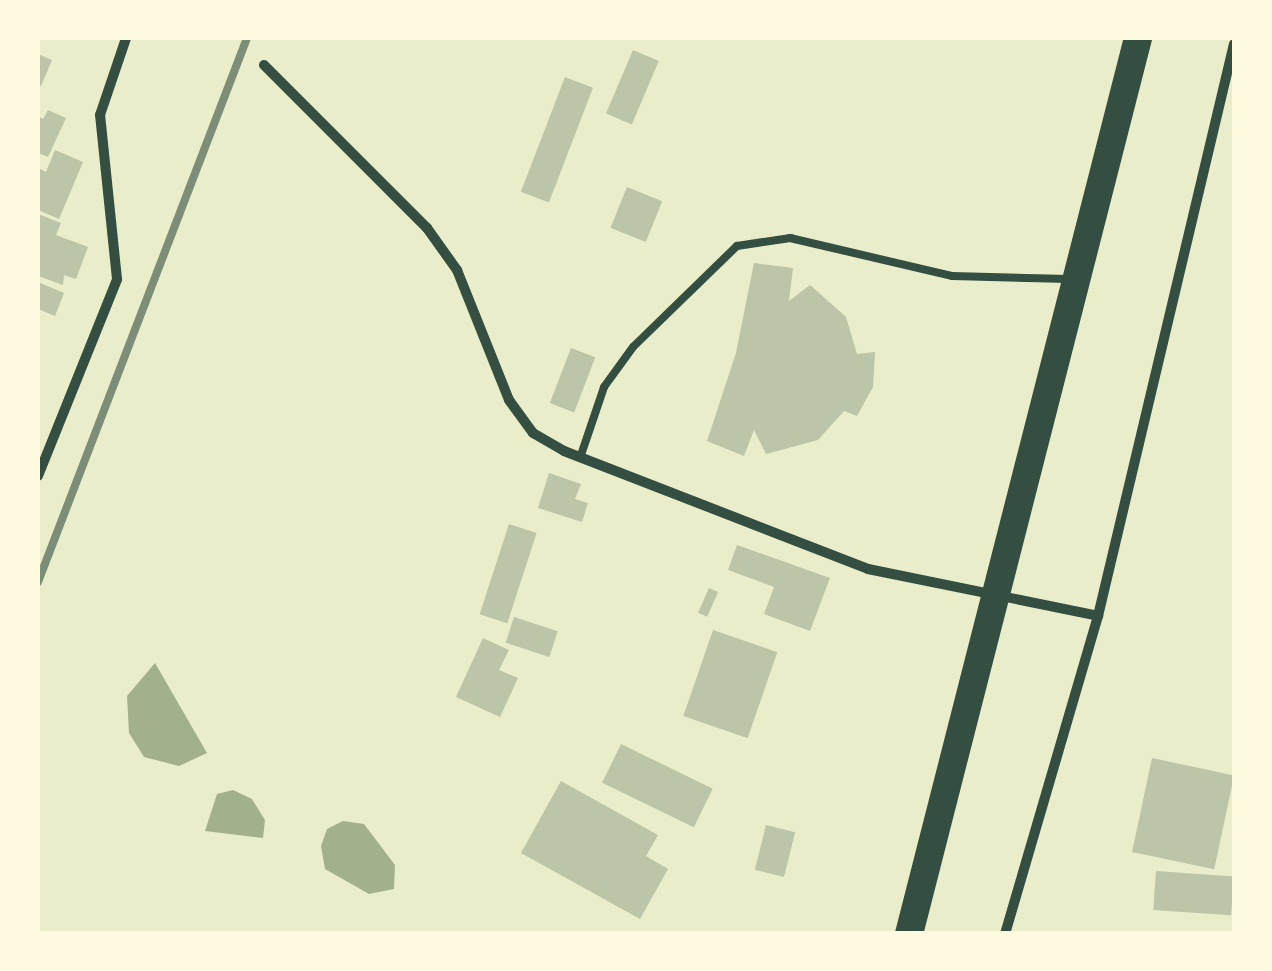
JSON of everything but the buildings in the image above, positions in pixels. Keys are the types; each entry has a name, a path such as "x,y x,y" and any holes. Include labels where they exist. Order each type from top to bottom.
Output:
{"highway":[{"path":"909,934 1138,38"}],"street":[{"path":"38,476 117,280 100,115 126,38"},
{"path":"1005,934 1098,616 1234,44"},
{"path":"264,65 428,228 456,270 509,400 533,433 580,458 868,569 995,591 1098,616"}],"lane":[{"path":"580,458 604,387 634,347 736,246 790,238 952,276 1075,279"}],"shaded area":[{"path":"155,663 207,753 179,766 144,757 129,733 127,696"},
{"path":"233,790 252,799 265,820 263,838 205,831 217,794"},
{"path":"343,821 364,824 395,865 394,889 369,894 325,869 321,846 327,829"}],"railway":[{"path":"38,582 247,38"}]}
